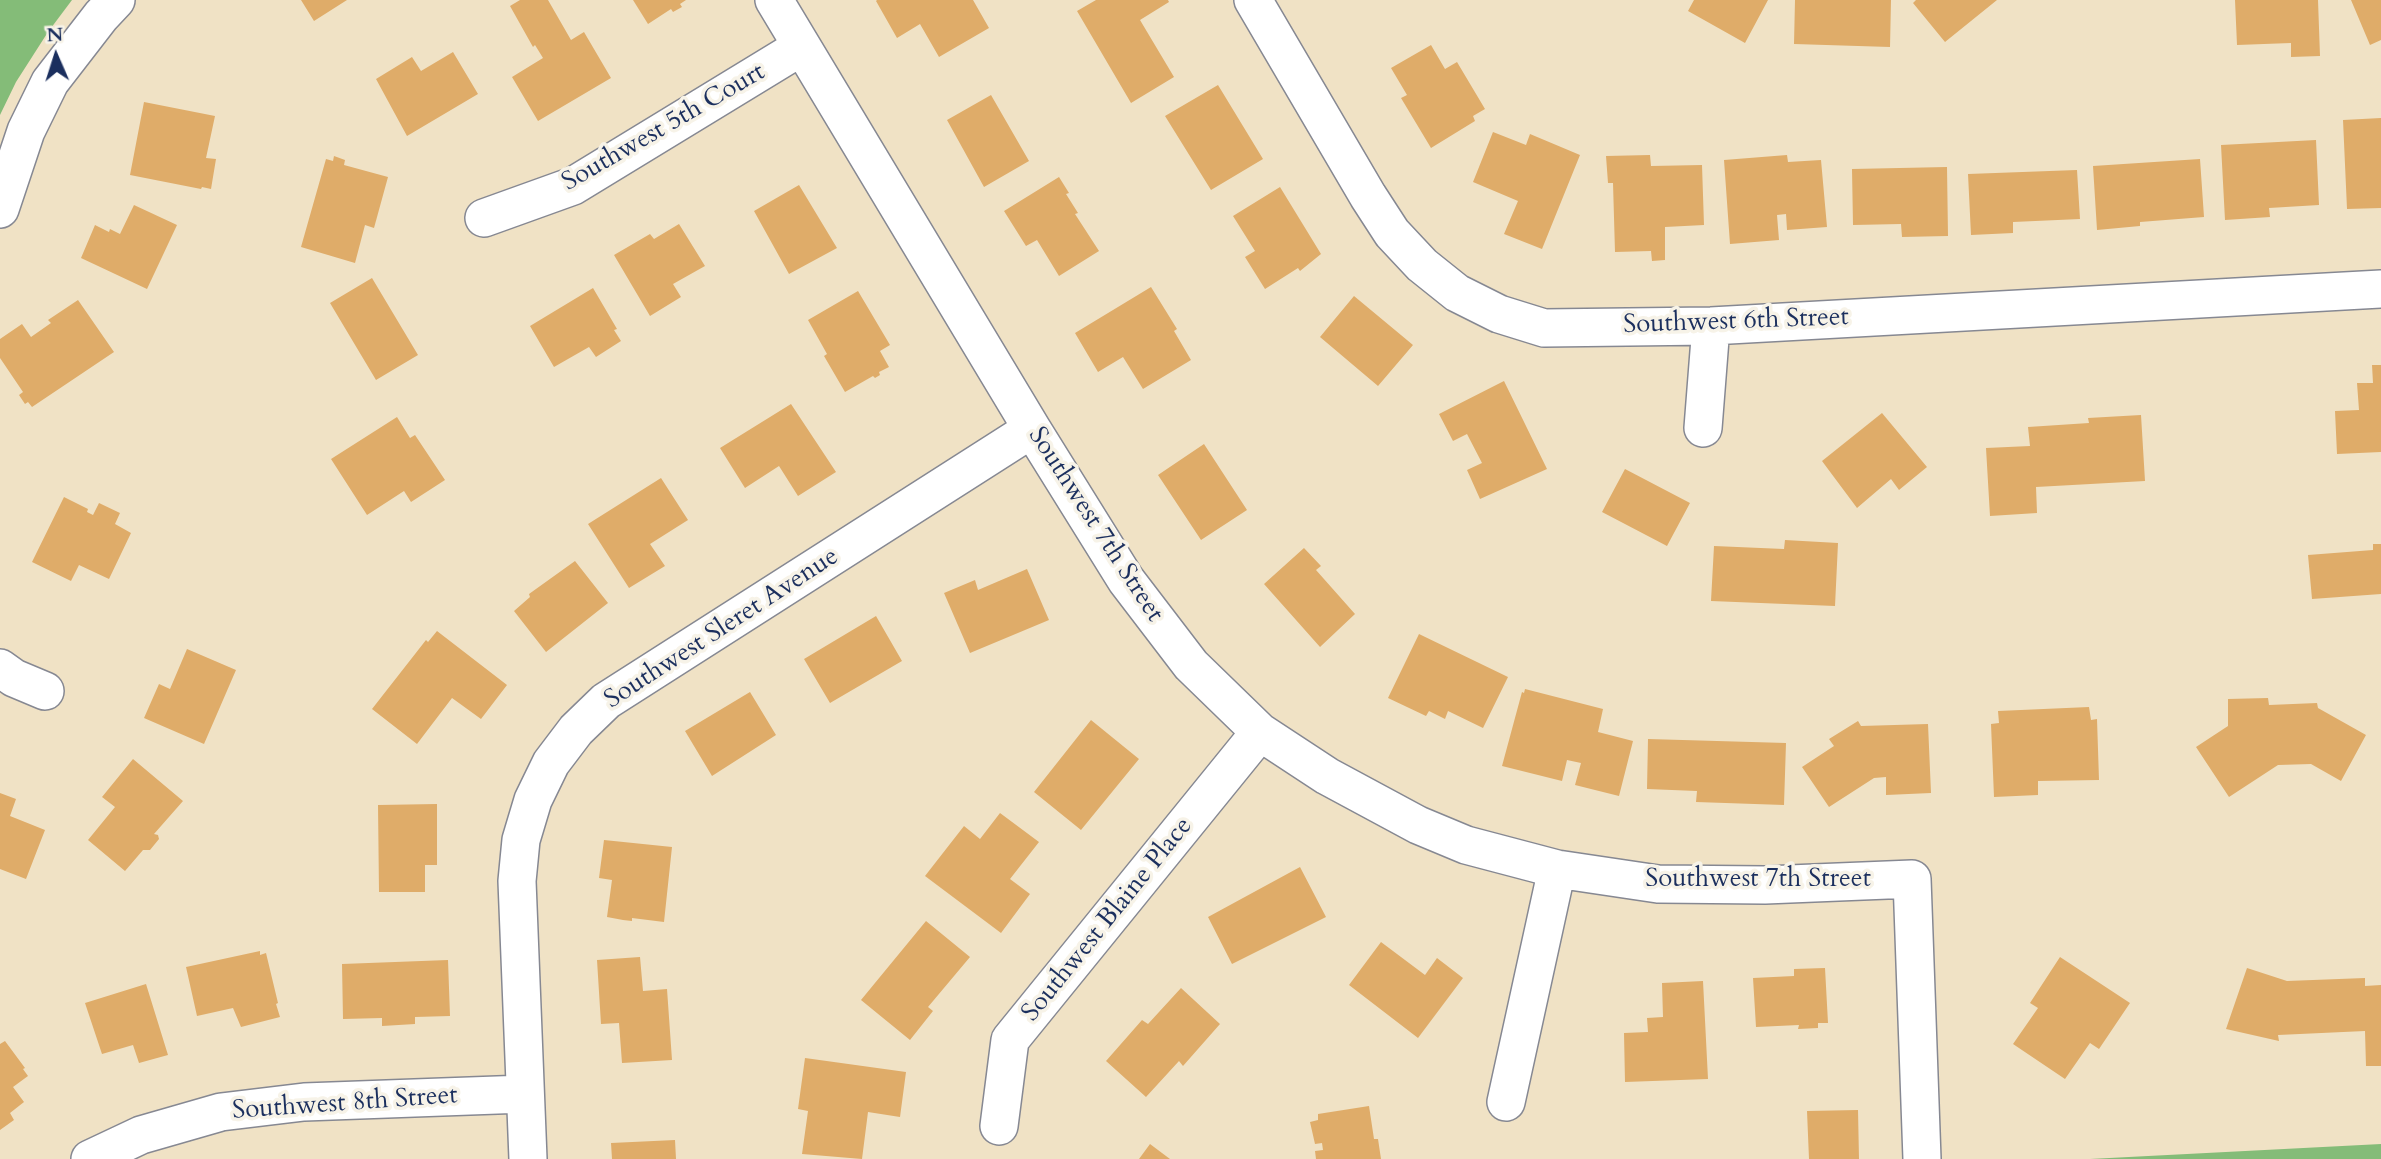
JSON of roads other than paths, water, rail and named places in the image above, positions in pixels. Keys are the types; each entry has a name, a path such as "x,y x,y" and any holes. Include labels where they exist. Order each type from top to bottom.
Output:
{"street":[{"path":"0,209 26,131 50,82 116,0"},
{"name":"Southwest 7th Street","path":"774,0 1126,580 1191,665 1260,732 1327,776 1418,825 1466,845 1557,869 1658,884 1765,886 1912,879 1922,1159"},
{"name":"Southwest 6th Street","path":"1253,0 1392,233 1422,265 1457,293 1499,314 1544,328 1711,326 2381,289"},
{"name":"Southwest 5th Court","path":"484,218 573,186 802,47"},
{"path":"1703,428 1711,326"},
{"name":"Southwest Sleret Avenue","path":"528,1159 517,881 521,840 533,800 551,763 576,730 607,701 1032,429"},
{"path":"0,668 14,678 45,691"},
{"name":"Southwest Blaine Place","path":"999,1126 1010,1041 1260,732"},
{"path":"1506,1102 1557,869"},
{"name":"Southwest 8th Street","path":"90,1159 141,1135 221,1112 304,1102 525,1094"}]}
